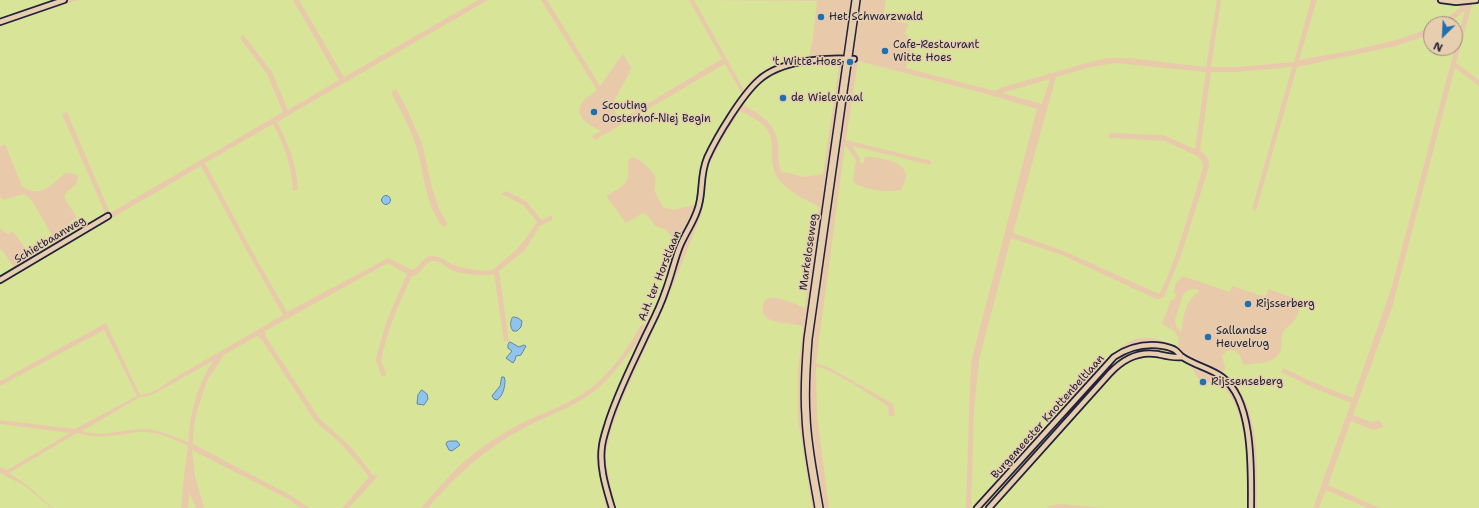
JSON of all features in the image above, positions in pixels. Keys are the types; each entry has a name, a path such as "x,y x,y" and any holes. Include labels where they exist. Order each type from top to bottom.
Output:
{"main road":[{"name":"Markeloseweg","path":"819,508 806,418 804,389 808,338 851,59 856,0"}],"street":[{"path":"0,22 64,0"},
{"path":"1441,0 1456,2 1476,0"},
{"name":"A.H. ter Horstlaan","path":"612,508 602,473 602,445 621,388 665,294 680,247 698,209 703,169 708,157 725,126 745,96 752,86 766,74 783,66 792,64 825,59 851,59"},
{"name":"Schietbaanweg","path":"0,280 108,216"},
{"name":"Burgemeester Knottenbeltlaan","path":"977,508 1114,357 1125,350 1140,346 1159,345 1174,349 1182,356 1223,378 1234,390 1241,404 1247,427 1250,450 1251,508"},
{"name":"Burgemeester Knottenbeltlaan","path":"989,508 1114,368 1131,356 1143,353 1172,358 1182,356"},
{"path":"1067,408 1073,414"}],"green space":[{"path":"0,0 61,0 0,20"},
{"path":"78,0 293,0 339,80 288,110 272,72 243,34 240,38 267,74 283,112 110,213 67,112 62,114 106,215 69,237 67,232 69,223 77,217 65,199 65,194 76,184 78,177 76,174 65,173 50,186 40,191 28,190 22,186 5,144 0,147 0,26"},
{"path":"299,0 478,0 344,77"},
{"path":"488,0 541,0 597,90 584,100 579,111 587,123 601,131 592,136 595,140 725,64 742,94 705,158 700,170 697,204 674,210 663,207 654,190 656,181 655,176 642,162 633,157 628,160 628,174 625,183 606,196 626,223 643,213 647,215 654,225 666,230 672,237 677,249 662,293 646,324 640,326 631,343 618,360 591,388 567,402 515,427 475,452 435,491 421,508 349,508 378,476 373,475 351,447 319,418 266,337 265,331 388,263 407,274 387,320 377,354 376,361 382,377 387,375 381,361 390,328 398,307 412,276 418,273 430,262 437,261 451,270 460,273 472,275 494,274 504,341 509,342 499,271 525,250 540,226 552,220 552,215 542,220 526,201 506,191 501,194 523,205 537,222 518,248 494,269 483,270 467,268 454,265 435,256 431,256 412,270 388,258 287,312 252,251 205,163 273,124 287,156 293,191 298,189 296,172 291,155 277,122","holes":["396,89 407,109 422,143 432,188 440,211 448,224 443,227 428,198 414,139 391,92","514,317 518,318 522,324 521,327 513,331 511,324","513,343 519,347 524,345 519,355 516,356 515,360 510,362 508,359 512,351","502,377 505,386 502,394 494,392 500,386"]},
{"path":"547,0 689,0 722,59 620,120 612,105 631,70 631,67 623,54 600,86"},
{"path":"694,0 817,1 809,57 790,60 764,70 750,82 744,90"},
{"path":"886,0 1217,0 1206,67 1129,58 1107,58 1000,88 995,91 906,68 912,43 905,33 909,24 883,19"},
{"path":"1221,0 1311,0 1294,62 1237,67 1211,67"},
{"path":"1317,0 1431,0 1461,6 1450,16 1423,16 1423,30 1400,39 1349,51 1299,60"},
{"path":"1473,1 1479,1 1479,80 1456,63 1458,56 1463,56 1463,37"},
{"path":"1465,10 1463,18 1463,16 1458,16"},
{"path":"1423,37 1423,56 1453,56 1391,289 1353,398 1283,368 1281,372 1313,388 1351,403 1313,508 1257,508 1257,454 1251,417 1245,400 1236,385 1223,373 1225,368 1222,356 1228,350 1234,351 1240,355 1242,363 1246,365 1271,361 1279,355 1282,346 1283,332 1295,319 1302,301 1269,289 1265,297 1232,286 1230,292 1182,277 1176,283 1174,291 1176,296 1174,300 1171,300 1162,324 1173,330 1178,336 1179,339 1177,348 1152,338 1142,338 1127,343 1117,350 1095,371 975,506 971,508 974,411 979,360 1011,238 1062,255 1156,299 1160,299 1164,297 1181,255 1209,167 1207,158 1200,151 1211,72 1237,72 1292,67 1252,209 1256,211 1297,67 1396,46"},
{"path":"858,61 983,93 1037,109 972,358 966,508 829,508 817,416 816,367 822,368 841,377 888,406 889,417 895,415 893,404 830,368 816,363 845,145 856,160 853,182 857,185 876,190 901,190 906,179 905,170 899,164 876,157 865,157 863,164 860,163 860,158 852,146 930,165 932,161 846,140"},
{"path":"1116,63 1206,72 1195,149 1161,135 1109,133 1109,138 1165,141 1199,157 1202,162 1203,167 1179,246 1166,281 1159,294 1064,251 1013,233 1056,77 1091,67"},
{"path":"795,66 839,66 823,174 803,177 782,172 780,169 777,138 771,125 756,112 743,105 756,87 769,76 776,72"},
{"path":"1455,68 1479,86 1479,508 1380,508 1328,485 1351,421 1373,430 1384,427 1379,420 1371,422 1353,415 1392,308"},
{"path":"1050,79 1042,104 1002,93"},
{"path":"740,111 758,121 767,129 772,142 773,167 775,174 781,182 796,194 819,207 805,308 786,300 775,298 767,299 763,305 763,313 770,320 803,326 798,369 798,419 812,508 615,508 605,457 611,431 620,405 670,293 702,213 707,169"},
{"path":"201,166 283,315 151,393 140,395 106,323 0,381 0,285"},
{"path":"24,194 32,201 57,244 33,259 13,231 7,234 0,228 0,196 3,200"},
{"path":"0,249 3,251 15,270 0,279"},
{"path":"1192,289 1199,290 1187,305 1181,332 1176,326 1175,320 1183,295"},
{"path":"104,330 137,396 75,429 0,420 0,386"},
{"path":"257,336 262,340 315,421 334,437 369,477 342,508 310,508 290,495 193,444 197,411 207,381 224,355"},
{"path":"638,342 598,443 596,459 606,508 428,508 461,473 498,443 526,427 577,403 600,387"},
{"path":"1148,347 1170,349 1175,353 1175,355 1142,353 1125,358 1074,411 1070,408 1102,371 1121,353"},
{"path":"1152,355 1174,359 1189,365 1199,380 1203,382 1220,383 1230,395 1237,409 1245,442 1247,508 1104,508 1060,504 1046,508 993,508 1123,363 1136,356"},
{"path":"213,361 198,390 191,420 188,442 150,429 136,429 98,434 82,431 138,398 152,395"},
{"path":"1065,412 1069,416 1008,484 1004,482"},
{"path":"0,424 70,433 7,470 0,467"},
{"path":"137,432 151,432 164,435 188,446 181,508 53,508 27,485 9,473 77,433 92,436 115,436"},
{"path":"192,450 288,499 301,508 204,508 195,476"},
{"path":"0,473 25,486 51,508 0,508"},
{"path":"1001,484 1005,488 987,508 980,508"},
{"path":"1326,490 1367,508 1319,508"},
{"path":"189,492 196,508 188,508"}],"water":[{"path":"386,195 391,200 386,205 381,200"},
{"path":"514,317 522,321 521,327 517,331 513,331 511,326 511,320"},
{"path":"510,342 519,347 524,345 526,346 521,355 516,356 513,363 506,358 512,351 508,348"},
{"path":"502,377 504,377 505,380 504,388 501,396 497,400 492,396 500,386"},
{"path":"422,390 427,394 428,399 424,405 417,404 418,395"},
{"path":"450,441 457,441 460,445 452,451 449,450 446,444"}],"place":[{"name":"Het Schwarzwald","path":"821,17"},
{"name":"Cafe-Restaurant Witte Hoes","path":"885,51"},
{"name":"'t Witte Hoes","path":"850,62"},
{"name":"de Wielewaal","path":"783,98"},
{"name":"Scouting Oosterhof-Niej Begin","path":"594,112"},
{"name":"Rijsserberg","path":"1248,304"},
{"name":"Sallandse Heuvelrug","path":"1208,337"},
{"name":"Rijssenseberg","path":"1203,382"}]}
